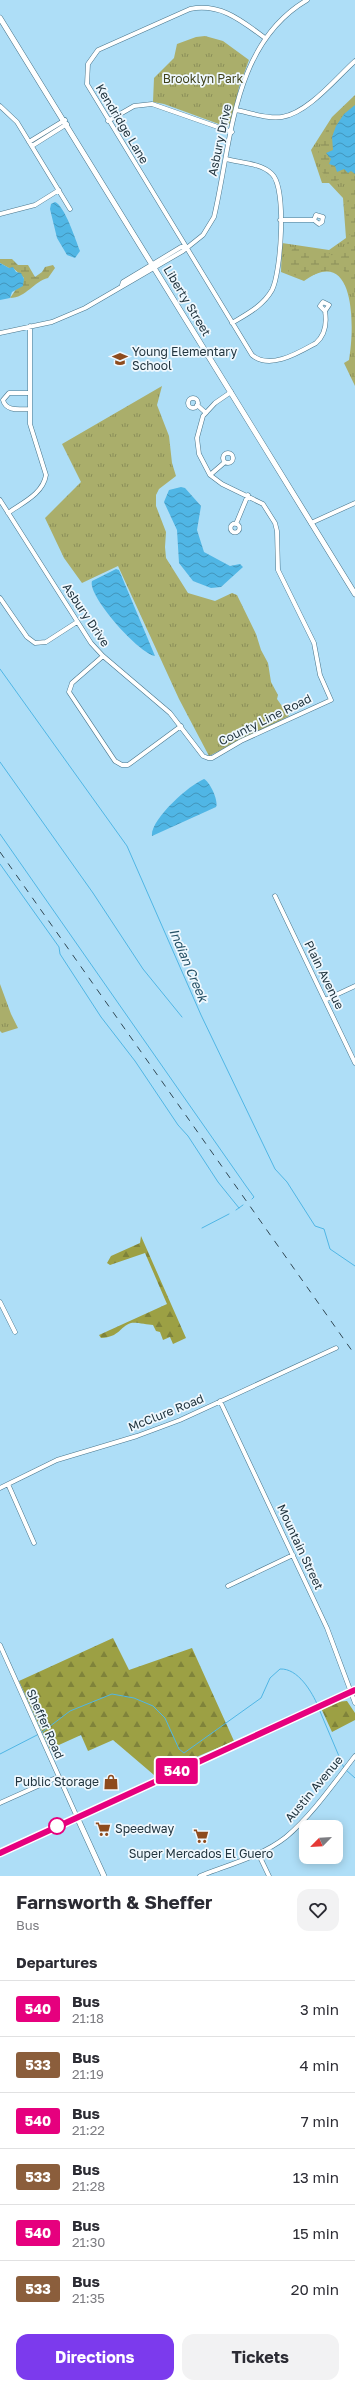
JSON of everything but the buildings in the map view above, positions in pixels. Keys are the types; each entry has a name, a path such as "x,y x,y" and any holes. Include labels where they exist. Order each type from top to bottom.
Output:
{"main road":[{"path":"0,1852 352,1691"}],"street":[{"name":"Asbury Drive","path":"0,333 52,322 75,313 203,235 212,221 245,74 265,38 285,15 307,0"},
{"name":"Kendridge Lane","path":"265,38 229,13 202,7 179,13 104,46 90,59 86,68 86,79 89,90 252,355 261,361 268,362 279,360 319,341 325,329 325,311"},
{"name":"Liberty Street","path":"0,18 66,122 355,594"},
{"path":"236,110 271,117 282,117 294,113 311,102 355,61"},
{"path":"108,121 134,106 152,104 232,132"},
{"path":"0,106 14,118 70,209"},
{"path":"31,144 66,122"},
{"path":"226,160 261,167 274,176 280,190 279,264 275,283 259,306 232,324"},
{"path":"0,214 35,205 59,190"},
{"path":"280,220 314,220"},
{"path":"8,513 37,493 45,482 46,469 32,433 30,409 30,326"},
{"path":"231,392 206,413 198,432 197,444 201,460 210,475 222,484 248,495 236,524"},
{"path":"30,393 9,393 3,400 5,405 10,408 30,409"},
{"path":"197,405 206,413"},
{"path":"210,475 224,462"},
{"name":"County Line Road","path":"208,758 331,700 320,676 314,641 278,570 276,526 263,504 248,495"},
{"name":"Asbury Drive","path":"0,500 91,643 103,656 159,702 181,726 203,756 208,758"},
{"path":"311,523 355,503"},
{"path":"0,598 27,636 35,643 46,642 77,622"},
{"path":"103,656 72,683 69,692 71,699 115,761 122,765 128,765 181,726"},
{"name":"Plain Avenue","path":"275,896 355,1063"},
{"path":"325,1000 355,986"},
{"path":"0,1302 15,1332"},
{"name":"McClure Road","path":"0,1488 57,1460 155,1430 220,1402 336,1348"},
{"name":"Mountain Street","path":"220,1402 327,1628 352,1691 355,1703"},
{"path":"8,1484 34,1543"},
{"path":"228,1586 293,1555"},
{"name":"Sheffer Road","path":"0,1645 2,1654 37,1732 104,1876"},
{"name":"Austin Avenue","path":"200,1876 258,1853 286,1837 298,1826 355,1756"},
{"path":"0,1803 58,1778"},
{"path":"258,1853 269,1876"}],"green space":[{"name":"Brooklyn Park","path":"205,36 223,41 249,60 239,87 232,122 227,127 164,104 153,102 154,78 174,58 177,44 196,37"},
{"path":"355,95 355,386 344,363 349,360 352,328 348,294 342,281 333,273 321,272 304,281 281,272 282,243 329,250 346,238 343,198 329,183 322,183 311,150 332,117"},
{"path":"355,102 355,105 343,115 337,123 332,137 333,150 327,155 336,167 336,172 344,169 355,174 355,294 349,276 343,270 322,271 304,279 289,273 286,266 293,247 310,251 325,251 338,259 343,255 353,226 348,220 346,214 350,186 341,179 332,183 322,172 318,151 330,121 342,109"},
{"path":"0,259 12,259 18,265 28,265 35,277 42,272 45,267 53,265 55,268 48,278 38,282 21,295 10,298 24,278 13,268 9,268 0,263"},
{"path":"162,386 157,405 169,436 172,463 176,476 159,489 156,495 156,506 166,532 166,558 188,593 215,601 232,593 237,595 268,663 271,682 278,695 277,699 289,716 209,756 179,699 118,566 82,583 64,558 45,518 81,482 62,444"},
{"path":"0,984 18,1028 2,1033 0,1031"},
{"path":"141,1236 186,1338 173,1344 170,1337 163,1340 160,1332 156,1331 153,1325 139,1323 131,1323 112,1336 101,1338 99,1335 167,1304 145,1253 110,1265 107,1263 111,1256 140,1243"},
{"path":"113,1638 129,1670 192,1648 234,1741 154,1775 113,1740 88,1751 81,1735 50,1749 19,1681"},
{"path":"347,1701 355,1713 355,1720 332,1732 321,1708 334,1702"}],"water":[{"path":"355,105 355,174 351,171 348,173 344,169 337,172 335,166 329,164 331,159 326,153 333,150 332,137 336,126 344,114"},
{"path":"55,202 63,210 80,251 75,258 67,255 57,238 50,209 51,204"},
{"path":"0,263 9,268 13,267 16,272 21,273 24,279 23,286 12,292 10,298 0,300"},
{"path":"181,487 185,488 201,506 197,530 204,552 230,566 240,564 243,567 221,587 211,588 193,581 179,563 177,530 164,502 169,490"},
{"path":"116,569 119,570 155,656 137,645 126,635 115,623 97,598 92,581"},
{"path":"204,779 209,784 213,792 217,804 216,807 152,836 153,829 157,821 180,795"}],"waterway":[{"name":"Indian Creek","path":"0,669 127,846 201,1015 275,1169 287,1182 315,1226 324,1229 330,1249 355,1266"},
{"path":"0,762 93,893 143,969 182,1017"},
{"path":"0,834 254,1197 252,1199"},
{"path":"0,864 59,947 60,954 101,1017 135,1061 178,1125 188,1136 218,1182 239,1208"},
{"path":"236,1210 243,1205"},
{"path":"202,1228 229,1214"},
{"path":"41,1733 70,1711 112,1694 134,1698 153,1706 165,1718 179,1749 184,1753 261,1698 270,1678 280,1669 293,1672 304,1682 318,1706"},
{"path":"319,1709 344,1768"},
{"path":"0,1754 39,1734"},
{"path":"346,1770 355,1778"}],"railway":[{"path":"0,852 355,1355"}],"bus line":[{"name":"540","path":"0,1853 355,1690"}],"place":[{"name":"Young Elementary School","path":"120,359"},
{"name":"Public Storage","path":"111,1782"},
{"name":"Speedway","path":"103,1829"},
{"name":"Super Mercados El Guero","path":"201,1836"}]}
